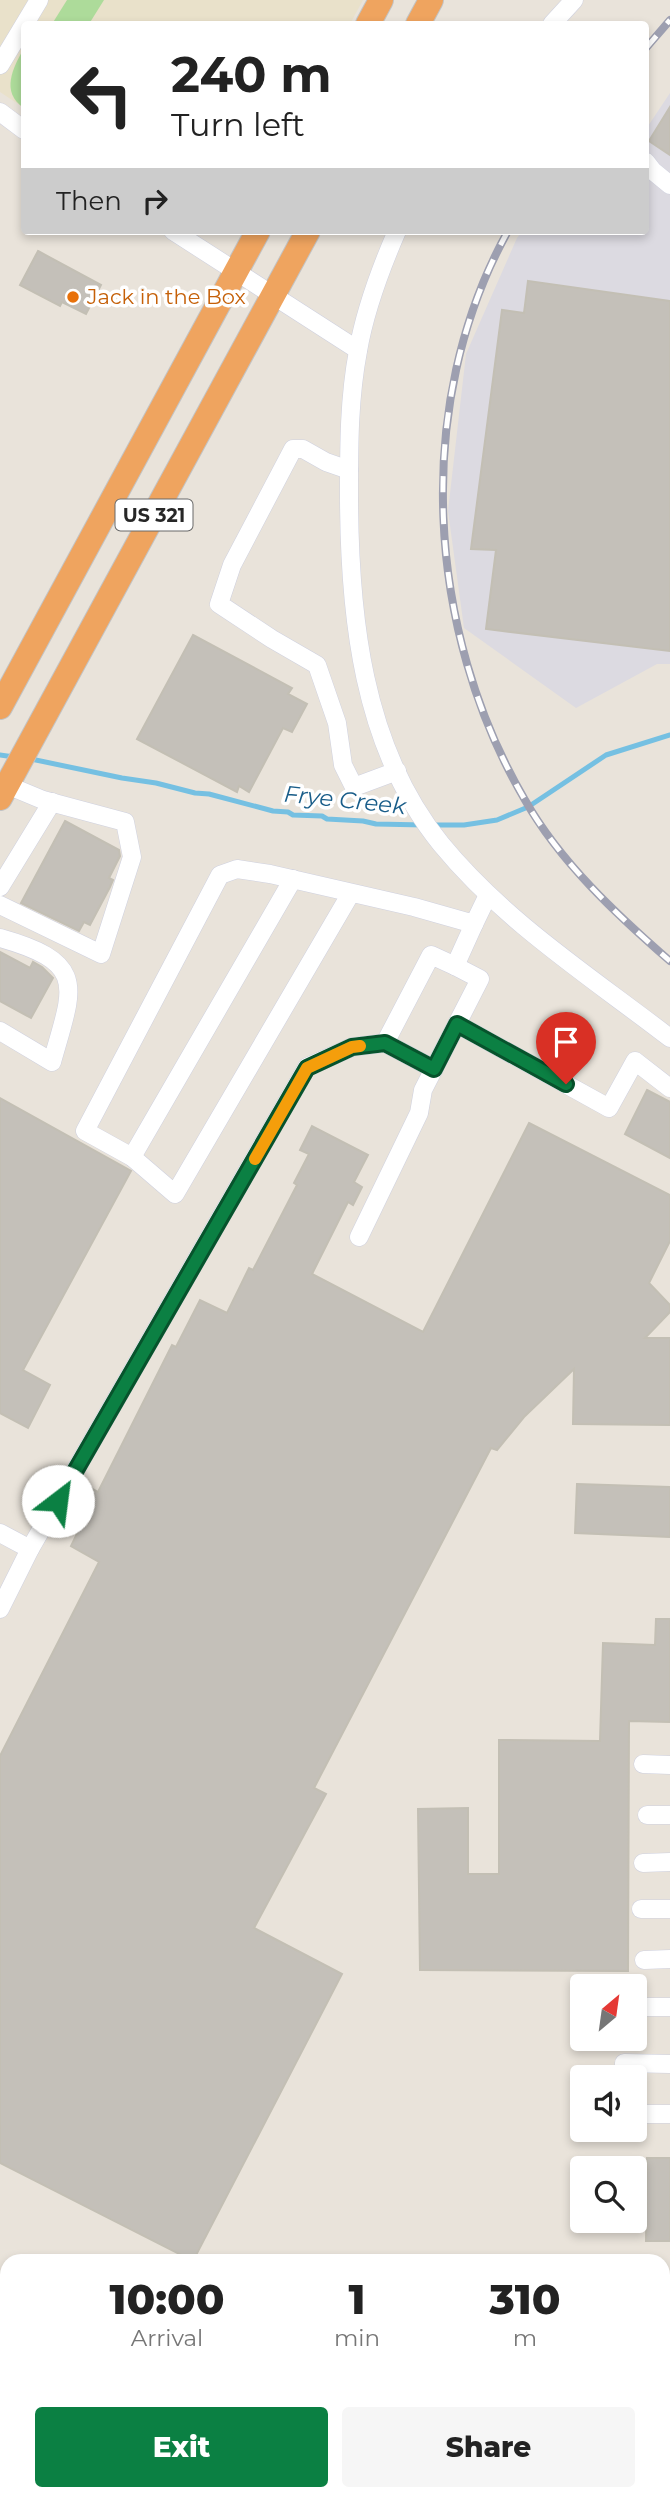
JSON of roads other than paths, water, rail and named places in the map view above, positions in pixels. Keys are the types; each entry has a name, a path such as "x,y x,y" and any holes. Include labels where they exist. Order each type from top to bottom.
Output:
{"highway":[{"path":"370,21 381,0"},
{"path":"420,21 431,0"},
{"name":"US 321","path":"0,708 256,235"},
{"name":"US 321","path":"4,792 306,235"}],"street":[{"path":"26,21 39,0"},
{"path":"557,21 574,0"},
{"path":"0,65 21,30"},
{"path":"0,112 21,128"},
{"path":"649,166 670,185"},
{"path":"179,235 358,350"},
{"path":"395,235 369,305 358,350 351,398 349,534 357,631 375,716 397,771 439,842 488,895 550,948 670,1038"},
{"path":"349,470 326,463 303,449 293,449 232,565 219,604 317,665 337,723 342,765 354,787 397,771"},
{"path":"0,905 101,954 132,857 125,822 4,792"},
{"path":"0,887 52,802"},
{"path":"351,893 175,1194 132,1157 85,1130 220,875 237,869 293,879 351,893 474,925"},
{"path":"132,1157 293,879"},
{"path":"455,967 488,895"},
{"path":"0,938 24,945 50,959 64,969 69,986 68,1004 52,1062 0,1031"},
{"path":"359,1237 419,1113 423,1090 480,979 430,954 385,1043"},
{"path":"457,1024 609,1108 635,1061 670,1088"},
{"path":"0,1609 30,1549 307,1068 352,1047 385,1043 434,1069"},
{"path":"0,1533 30,1549"},
{"path":"643,1764 670,1765"},
{"path":"647,1815 670,1815"},
{"path":"643,1863 670,1862"},
{"path":"641,1909 670,1909"},
{"path":"644,1960 670,1959"},
{"path":"648,2007 670,2007"},
{"path":"624,2065 670,2064"},
{"path":"647,2114 670,2114"}],"waterway":[{"name":"Frye Creek","path":"434,825 464,825 497,820 528,807 606,755 670,735"},
{"name":"Frye Creek","path":"0,755 14,757"},
{"name":"Frye Creek","path":"31,759 209,794 293,815 322,816 327,819 376,824 424,825"}],"railway":[{"path":"649,44 670,20"},
{"path":"506,235 477,298 456,369 445,442 443,517 451,591 467,664 492,734 539,823 572,866 610,906 670,961"}],"place":[{"name":"Jack in the Box","path":"73,297"}]}
